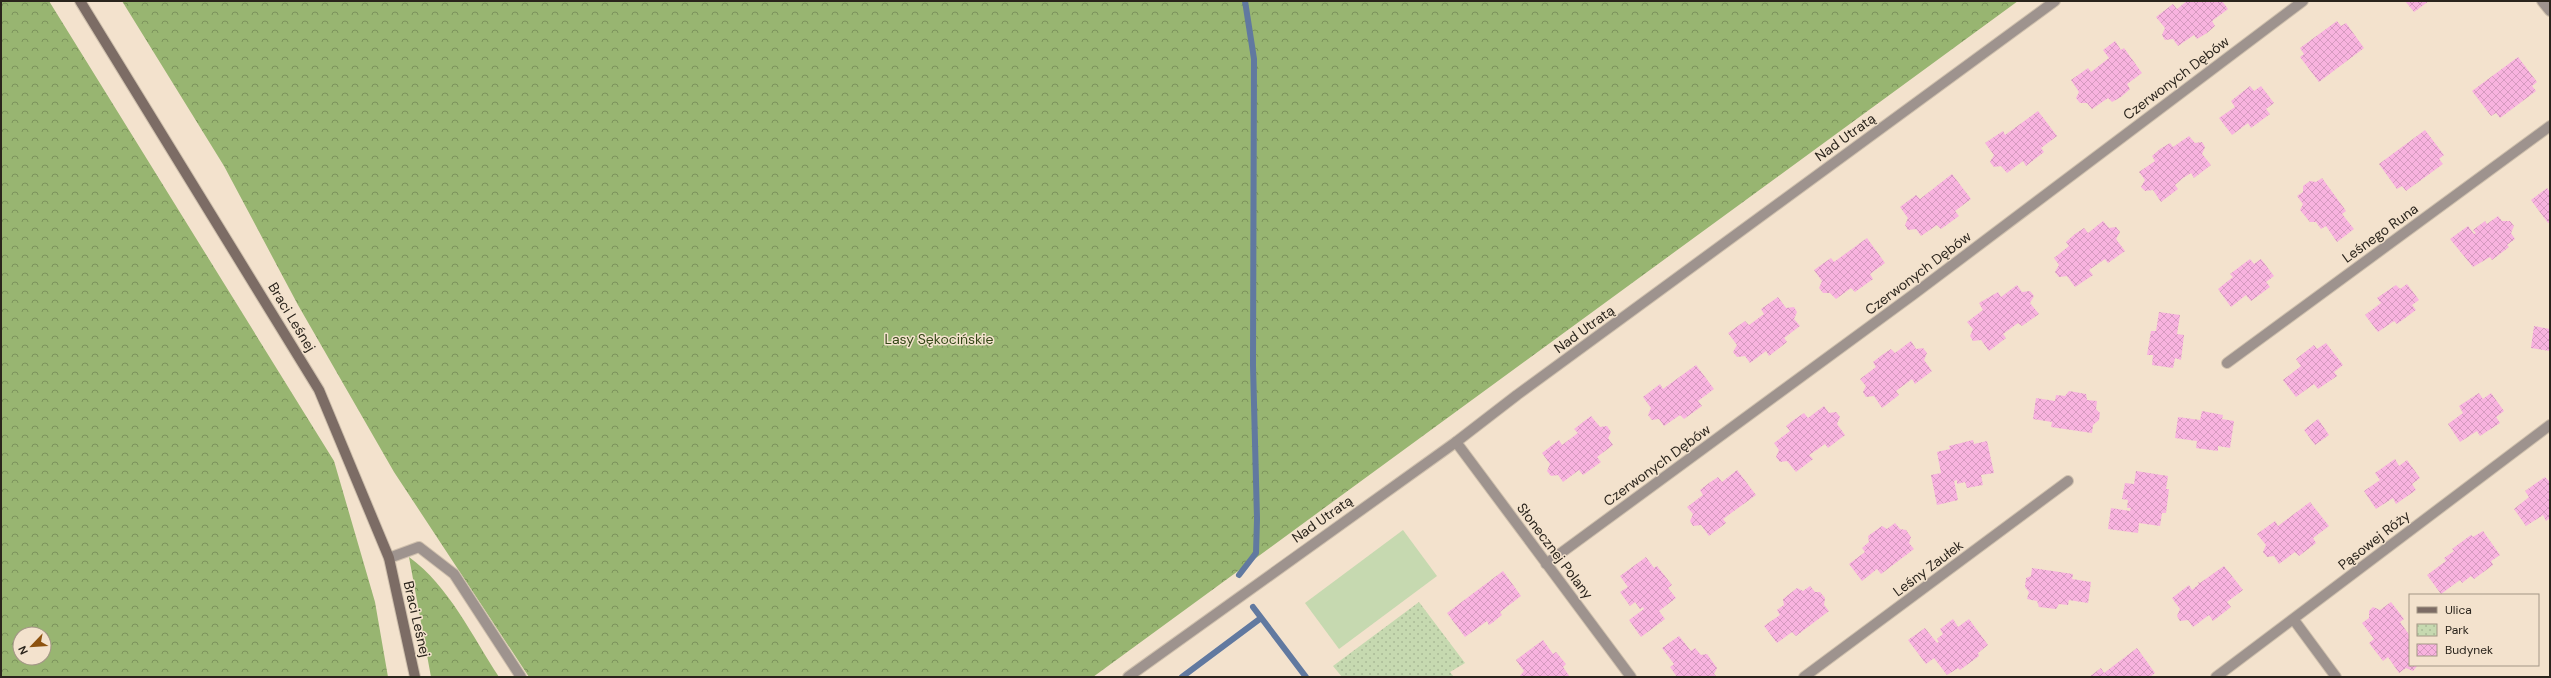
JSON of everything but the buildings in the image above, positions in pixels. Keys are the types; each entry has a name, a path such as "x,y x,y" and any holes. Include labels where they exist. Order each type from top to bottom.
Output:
{"main road":[{"name":"Braci Leśnej","path":"80,1 319,390 389,558 415,677"}],"street":[{"name":"Nad Utratą","path":"1128,677 1456,442 1517,395 2055,1"},
{"name":"Czerwonych Dębów","path":"1546,564 1914,294 2303,1"},
{"path":"2542,1 2550,11"},
{"name":"Leśnego Runa","path":"2227,363 2550,126"},
{"name":"Pąsowej Róży","path":"2216,677 2294,620 2380,551 2550,425"},
{"name":"Słonecznej Polany","path":"1456,442 1631,677"},
{"name":"Leśny Zaułek","path":"1804,677 2068,481"},
{"path":"389,558 419,547 454,574 521,677"},
{"path":"2294,620 2336,677"}],"green space":[{"path":"1,1 49,1 334,461 375,602 388,677 1,677"},
{"name":"Lasy Sękocińskie","path":"122,1 2018,1 1093,677 529,677 394,472 298,305 224,166"},
{"path":"1403,530 1437,576 1339,649 1305,603"},
{"path":"409,557 436,582 448,597 459,612 499,677 431,677"},
{"path":"1419,602 1465,663 1450,672 1454,677 1342,677 1333,666"}],"waterway":[{"path":"1239,575 1256,553 1257,519 1253,365 1254,59 1245,1"},
{"path":"1253,607 1306,677"},
{"path":"1182,677 1261,618"}]}
